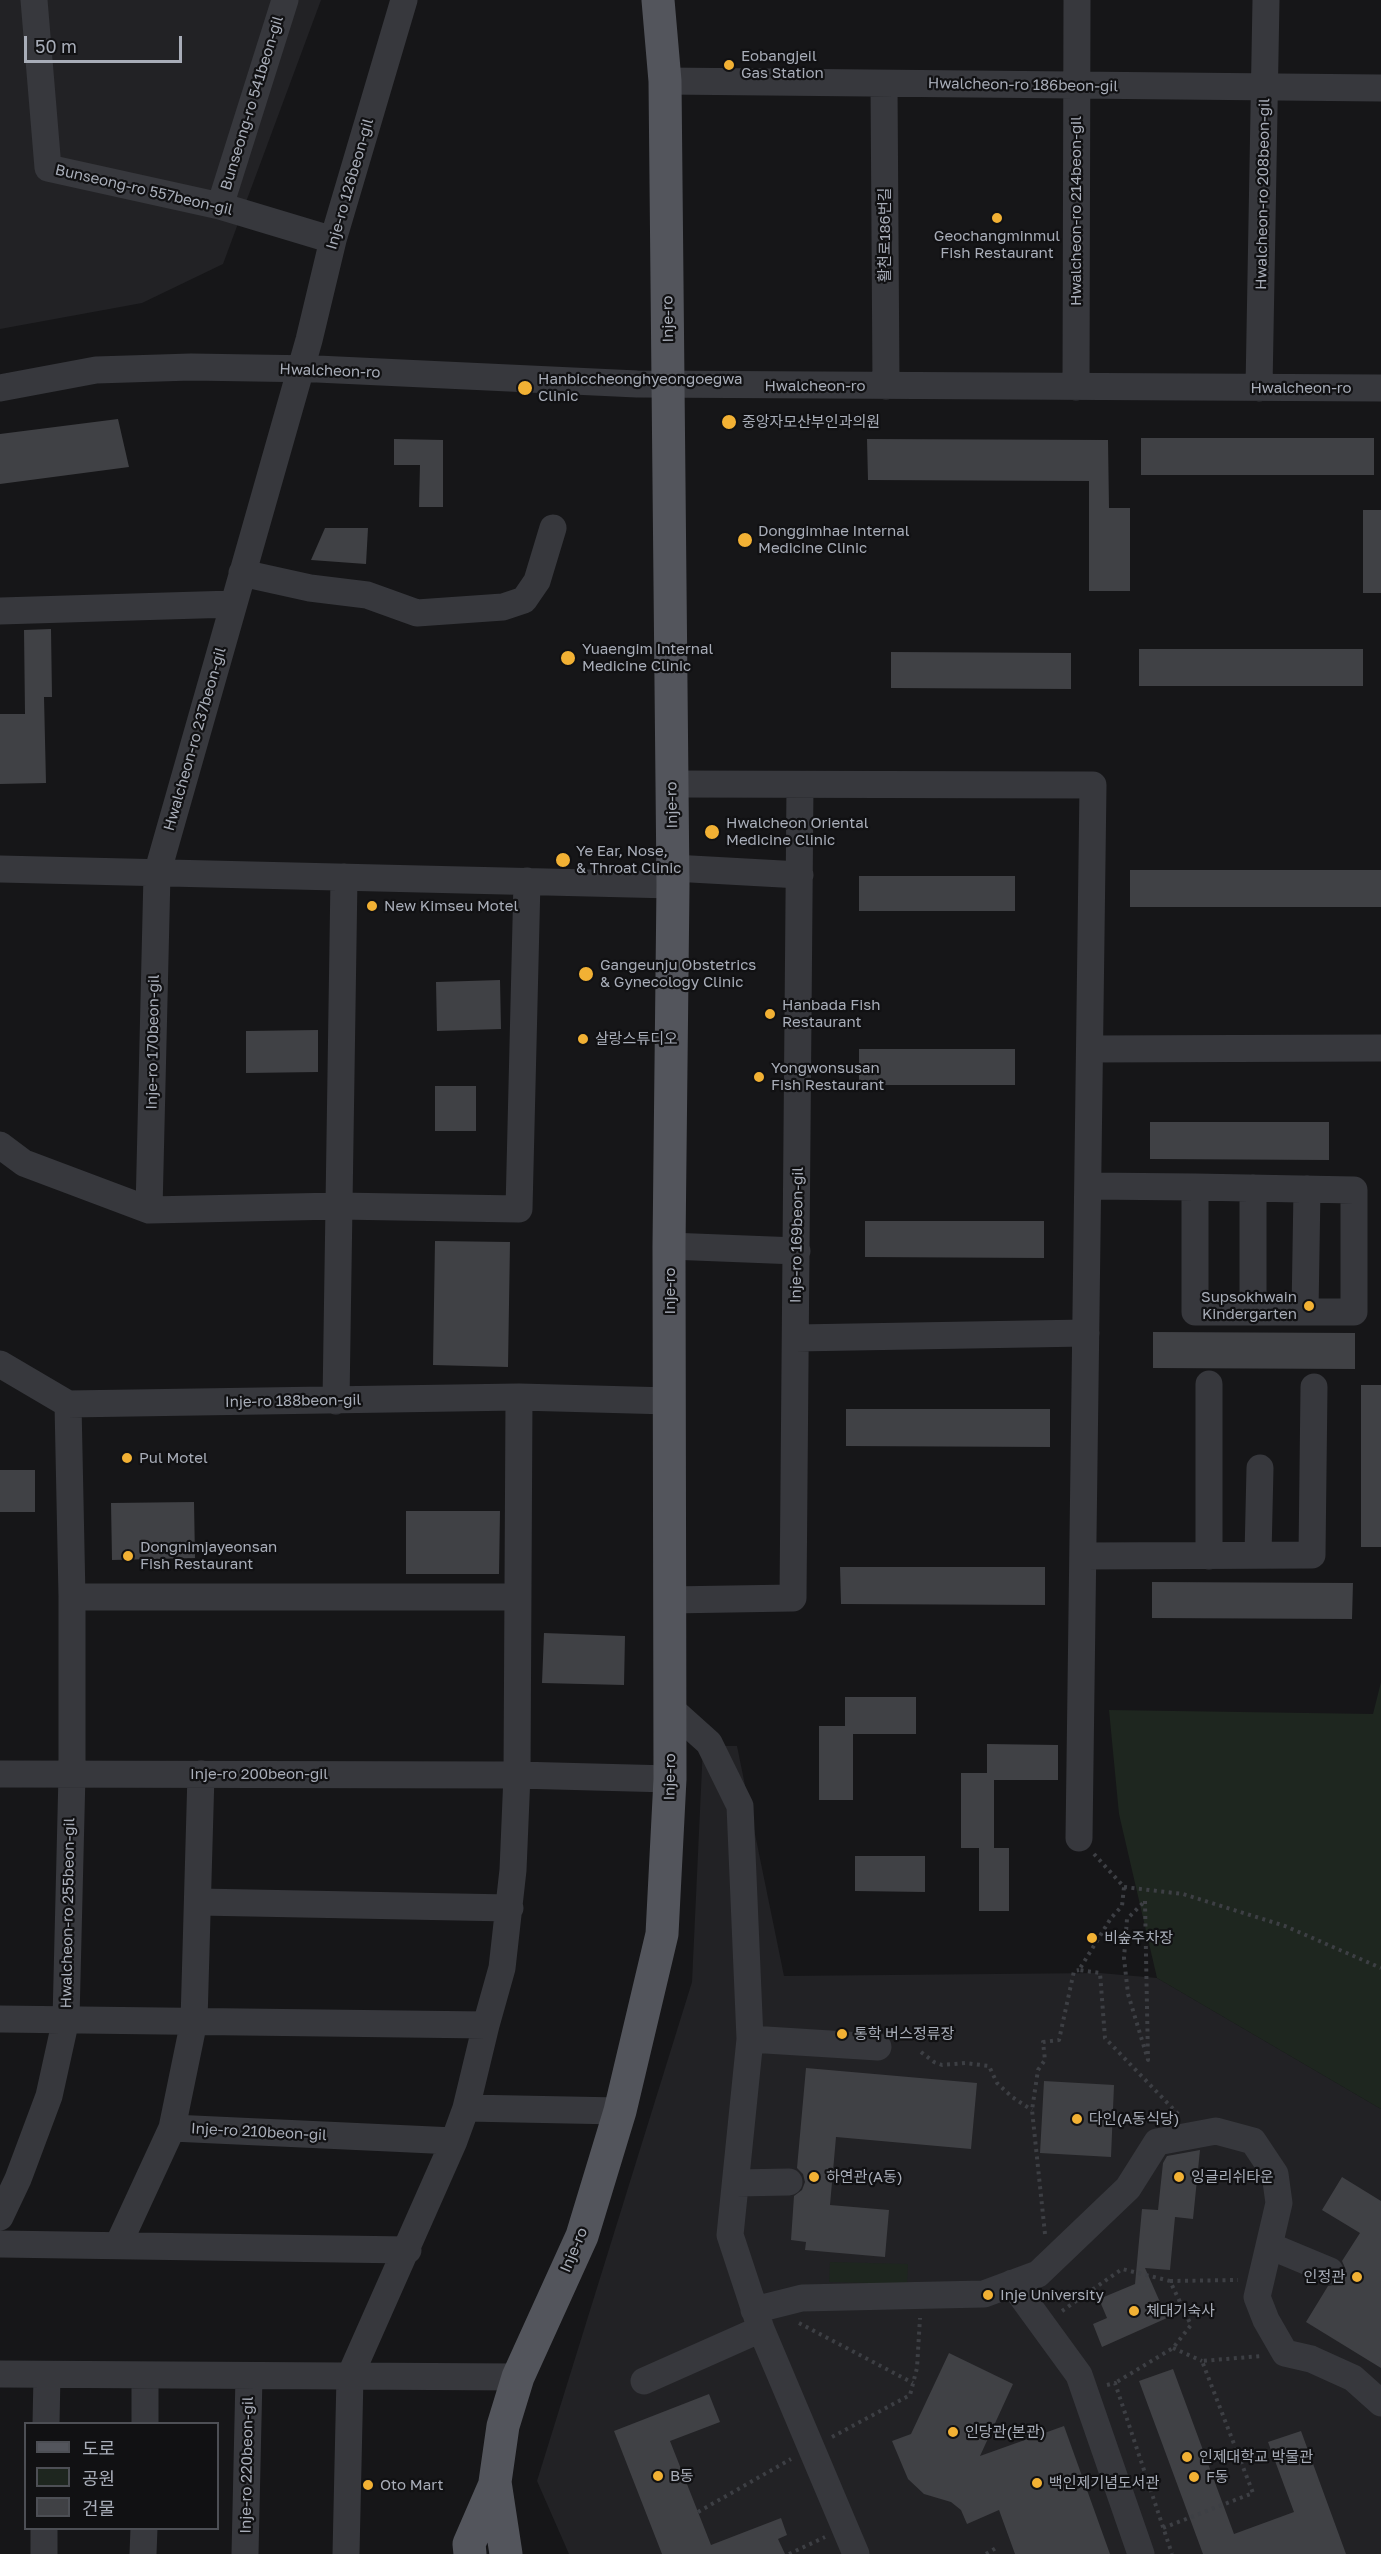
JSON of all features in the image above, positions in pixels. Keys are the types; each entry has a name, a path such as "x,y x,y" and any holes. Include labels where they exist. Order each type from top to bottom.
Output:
{"main road":[{"name":"Inje-ro","path":"506,2554 495,2482 503,2426 518,2377 582,2236 620,2111 662,1934 670,1779 669,1246 673,876 665,81 658,0"},
{"path":"470,2554 469,2544 495,2482"}],"street":[{"name":"Bunseong-ro 557beon-gil","path":"34,0 48,168 220,206 333,240"},
{"name":"Bunseong-ro 541beon-gil","path":"220,206 285,0"},
{"name":"Inje-ro 126beon-gil","path":"300,369 333,240 404,0"},
{"name":"Hwalcheon-ro 214beon-gil","path":"1076,387 1077,0"},
{"name":"Hwalcheon-ro 208beon-gil","path":"1259,388 1266,0"},
{"name":"Hwalcheon-ro 186beon-gil","path":"665,81 1381,88"},
{"name":"활천로186번길","path":"884,84 886,386"},
{"name":"Hwalcheon-ro","path":"0,388 96,370 191,367 300,369 669,385 1381,388"},
{"name":"Hwalcheon-ro 237beon-gil","path":"157,874 300,369"},
{"path":"242,573 310,588 367,595 417,613 503,607 524,600 537,581 553,528"},
{"path":"0,611 233,604"},
{"path":"671,784 1093,785 1079,1838"},
{"name":"Inje-ro 169beon-gil","path":"669,1600 794,1598 800,785"},
{"path":"0,868 157,874 527,881 800,875"},
{"name":"Inje-ro 170beon-gil","path":"150,1210 157,874"},
{"path":"336,1401 344,877"},
{"path":"0,1145 24,1163 150,1210 338,1206 519,1209 527,881"},
{"path":"1091,1049 1381,1048"},
{"path":"1089,1186 1195,1187 1354,1190 1354,1312 1195,1312 1195,1187"},
{"path":"1253,1188 1253,1312"},
{"path":"1305,1312 1306,1189"},
{"path":"669,1246 797,1251"},
{"path":"796,1338 1086,1333"},
{"path":"0,1365 68,1404"},
{"path":"1209,1384 1209,1556"},
{"path":"1083,1556 1312,1555 1314,1388"},
{"path":"346,2554 350,2376 408,2250 454,2141 466,2108 502,1968 510,1908 517,1775 519,1397"},
{"name":"Inje-ro 188beon-gil","path":"68,1404 519,1397 670,1401"},
{"name":"Hwalcheon-ro 255beon-gil","path":"0,2217 18,2179 49,2096 66,2019 72,1774 72,1597 68,1404"},
{"path":"1258,1555 1260,1468"},
{"path":"72,1597 518,1598"},
{"path":"670,1708 709,1743 740,1806 750,2040 730,2235 757,2320 809,2449 856,2554"},
{"name":"Inje-ro 200beon-gil","path":"0,1773 517,1775 670,1779"},
{"name":"Inje-ro 210beon-gil","path":"201,1774 194,2021 172,2128 454,2141"},
{"path":"199,1902 510,1908"},
{"path":"0,2019 486,2025"},
{"path":"750,2040 879,2047"},
{"path":"466,2108 620,2111"},
{"path":"118,2245 172,2128"},
{"path":"644,2381 802,2298 984,2294 1038,2274 1128,2188 1157,2142 1216,2131 1253,2141 1275,2174 1279,2203 1257,2297 1266,2320 1285,2353 1311,2359 1353,2378 1381,2403"},
{"path":"736,2182 789,2182"},
{"path":"0,2244 408,2250"},
{"path":"1270,2246 1330,2271"},
{"path":"1012,2283 1078,2375 1141,2554"},
{"name":"Inje-ro 220beon-gil","path":"0,2374 518,2377"},
{"path":"46,2422 47,2375"},
{"path":"145,2375 145,2422"},
{"name":"Inje-ro 220beon-gil","path":"245,2554 249,2376"},
{"path":"44,2530 44,2554"},
{"path":"143,2554 144,2530"}],"path":[{"path":"1079,1838 1124,1887 1183,1894 1285,1926 1381,1968"},
{"path":"1079,1970 1111,1918 1122,1906 1124,1887"},
{"path":"1145,1901 1148,2060 1128,1994 1124,1958 1127,1919 1145,1901"},
{"path":"1048,2263 1032,2110 1038,2070 1045,2060 1043,2042 1059,2040 1074,1971 1100,1973 1105,2038 1197,2133"},
{"path":"921,2052 942,2065 965,2062 989,2066 997,2083 1018,2102 1032,2110"},
{"path":"1062,2311 1122,2269 1170,2281 1263,2279"},
{"path":"1099,2387 1115,2383 1173,2348 1191,2325 1170,2281"},
{"path":"699,2512 910,2395 917,2368 920,2296"},
{"path":"796,2322 914,2383"},
{"path":"1173,2348 1202,2361 1285,2353"},
{"path":"1163,2528 1253,2493 1202,2361"},
{"path":"1115,2383 1172,2554"},
{"path":"789,2554 844,2528"},
{"path":"986,2554 996,2548"}],"shaded area":[{"path":"0,0 321,0 223,264 142,303 0,329"},
{"name":"Inje University","path":"703,1746 737,1746 784,1976 1100,1973 1157,1978 1381,2109 1381,2554 569,2554 537,2481 692,1982"}],"green space":[{"path":"1381,1682 1381,2109 1157,1978 1119,1814 1109,1710 1373,1714"},
{"path":"830,2262 908,2264 907,2284 829,2282"}],"building":[{"path":"118,419 129,467 0,484 0,434"},
{"path":"1141,438 1374,438 1374,475 1141,475"},
{"path":"394,439 443,440 443,507 419,507 420,465 394,465"},
{"path":"867,439 1108,440 1109,508 1130,508 1130,591 1089,591 1089,481 868,480"},
{"path":"1363,510 1381,510 1381,593 1363,593"},
{"path":"325,528 368,528 366,564 311,560"},
{"path":"51,629 52,697 44,697 46,783 0,784 0,714 25,714 24,630"},
{"path":"1139,649 1363,649 1363,686 1139,686"},
{"path":"891,652 1071,653 1071,689 891,688"},
{"path":"1130,870 1381,870 1381,907 1130,907"},
{"path":"859,876 1015,876 1015,911 859,911"},
{"path":"500,980 501,1029 437,1031 436,982"},
{"path":"318,1030 318,1072 246,1073 246,1031"},
{"path":"859,1049 1015,1049 1015,1085 859,1085"},
{"path":"435,1086 476,1086 476,1131 435,1131"},
{"path":"1150,1122 1329,1122 1329,1160 1150,1159"},
{"path":"865,1221 1044,1221 1044,1258 865,1257"},
{"path":"435,1241 510,1242 508,1367 433,1365"},
{"path":"1153,1332 1355,1333 1355,1369 1153,1368"},
{"path":"1361,1385 1381,1385 1381,1547 1361,1547"},
{"path":"846,1409 1050,1409 1050,1447 846,1446"},
{"path":"0,1470 35,1470 35,1512 0,1512"},
{"path":"194,1502 195,1558 112,1560 111,1503"},
{"path":"406,1511 500,1511 499,1574 406,1574"},
{"path":"840,1567 1045,1567 1045,1605 841,1604"},
{"path":"1152,1582 1353,1583 1352,1619 1152,1618"},
{"path":"544,1633 625,1636 624,1685 542,1683"},
{"path":"845,1697 916,1697 916,1734 853,1734 853,1800 819,1800 819,1726 845,1726"},
{"path":"987,1744 1058,1745 1058,1780 994,1780 994,1848 961,1848 961,1773 987,1773"},
{"path":"979,1848 1009,1848 1009,1911 979,1911"},
{"path":"855,1856 925,1856 925,1892 855,1891"},
{"name":"하연관(A동)","path":"806,2068 977,2083 971,2149 836,2137 830,2205 889,2210 885,2257 805,2250 806,2242 791,2240 794,2196 802,2190 805,2182 803,2174 797,2168"},
{"name":"다인(A동식당)","path":"1044,2081 1114,2085 1111,2157 1040,2153"},
{"path":"1200,2150 1193,2219 1175,2217 1170,2270 1145,2268 1167,2318 1102,2347 1093,2324 1107,2318 1099,2299 1135,2284 1142,2209 1158,2210 1163,2163 1167,2156"},
{"name":"인정관","path":"1342,2177 1381,2201 1381,2368 1306,2322 1328,2286 1339,2284 1344,2278 1346,2270 1342,2261 1360,2233 1322,2210"},
{"path":"949,2353 1013,2384 980,2456 1064,2426 1110,2554 1015,2554 999,2510 967,2524 961,2510 951,2502 924,2494 908,2479 892,2441 911,2434"},
{"name":"F동","path":"1173,2369 1234,2534 1294,2512 1268,2442 1301,2431 1346,2554 1203,2554 1139,2381"},
{"name":"B동","path":"709,2394 720,2422 670,2441 711,2545 781,2518 787,2535 778,2539 785,2554 662,2554 614,2431"}],"place":[{"name":"Eobangjeil Gas Station","path":"729,65"},
{"name":"Geochangminmul Fish Restaurant","path":"997,218"},
{"name":"Hanbiccheonghyeongoegwa Clinic","path":"525,388"},
{"name":"중앙자모산부인과의원","path":"729,422"},
{"name":"Donggimhae Internal Medicine Clinic","path":"745,540"},
{"name":"Yuaengim Internal Medicine Clinic","path":"568,658"},
{"name":"Hwalcheon Oriental Medicine Clinic","path":"712,832"},
{"name":"Ye Ear, Nose, & Throat Clinic","path":"563,860"},
{"name":"New Kimseu Motel","path":"372,906"},
{"name":"Gangeunju Obstetrics & Gynecology Clinic","path":"586,974"},
{"name":"Hanbada Fish Restaurant","path":"770,1014"},
{"name":"살랑스튜디오","path":"583,1039"},
{"name":"Yongwonsusan Fish Restaurant","path":"759,1077"},
{"name":"Supsokhwain Kindergarten","path":"1309,1306"},
{"name":"Pul Motel","path":"127,1458"},
{"name":"Dongnimjayeonsan Fish Restaurant","path":"128,1556"},
{"name":"비숲주차장","path":"1092,1938"},
{"name":"통학 버스정류장","path":"842,2034"},
{"name":"다인(A동식당)","path":"1077,2119"},
{"name":"하연관(A동)","path":"814,2177"},
{"name":"잉글리쉬타운","path":"1179,2177"},
{"name":"인정관","path":"1357,2277"},
{"name":"Inje University","path":"988,2295"},
{"name":"체대기숙사","path":"1134,2311"},
{"name":"인당관(본관)","path":"953,2432"},
{"name":"인제대학교 박물관","path":"1187,2457"},
{"name":"B동","path":"658,2476"},
{"name":"F동","path":"1194,2477"},
{"name":"백인제기념도서관","path":"1037,2483"},
{"name":"Oto Mart","path":"368,2485"}]}
